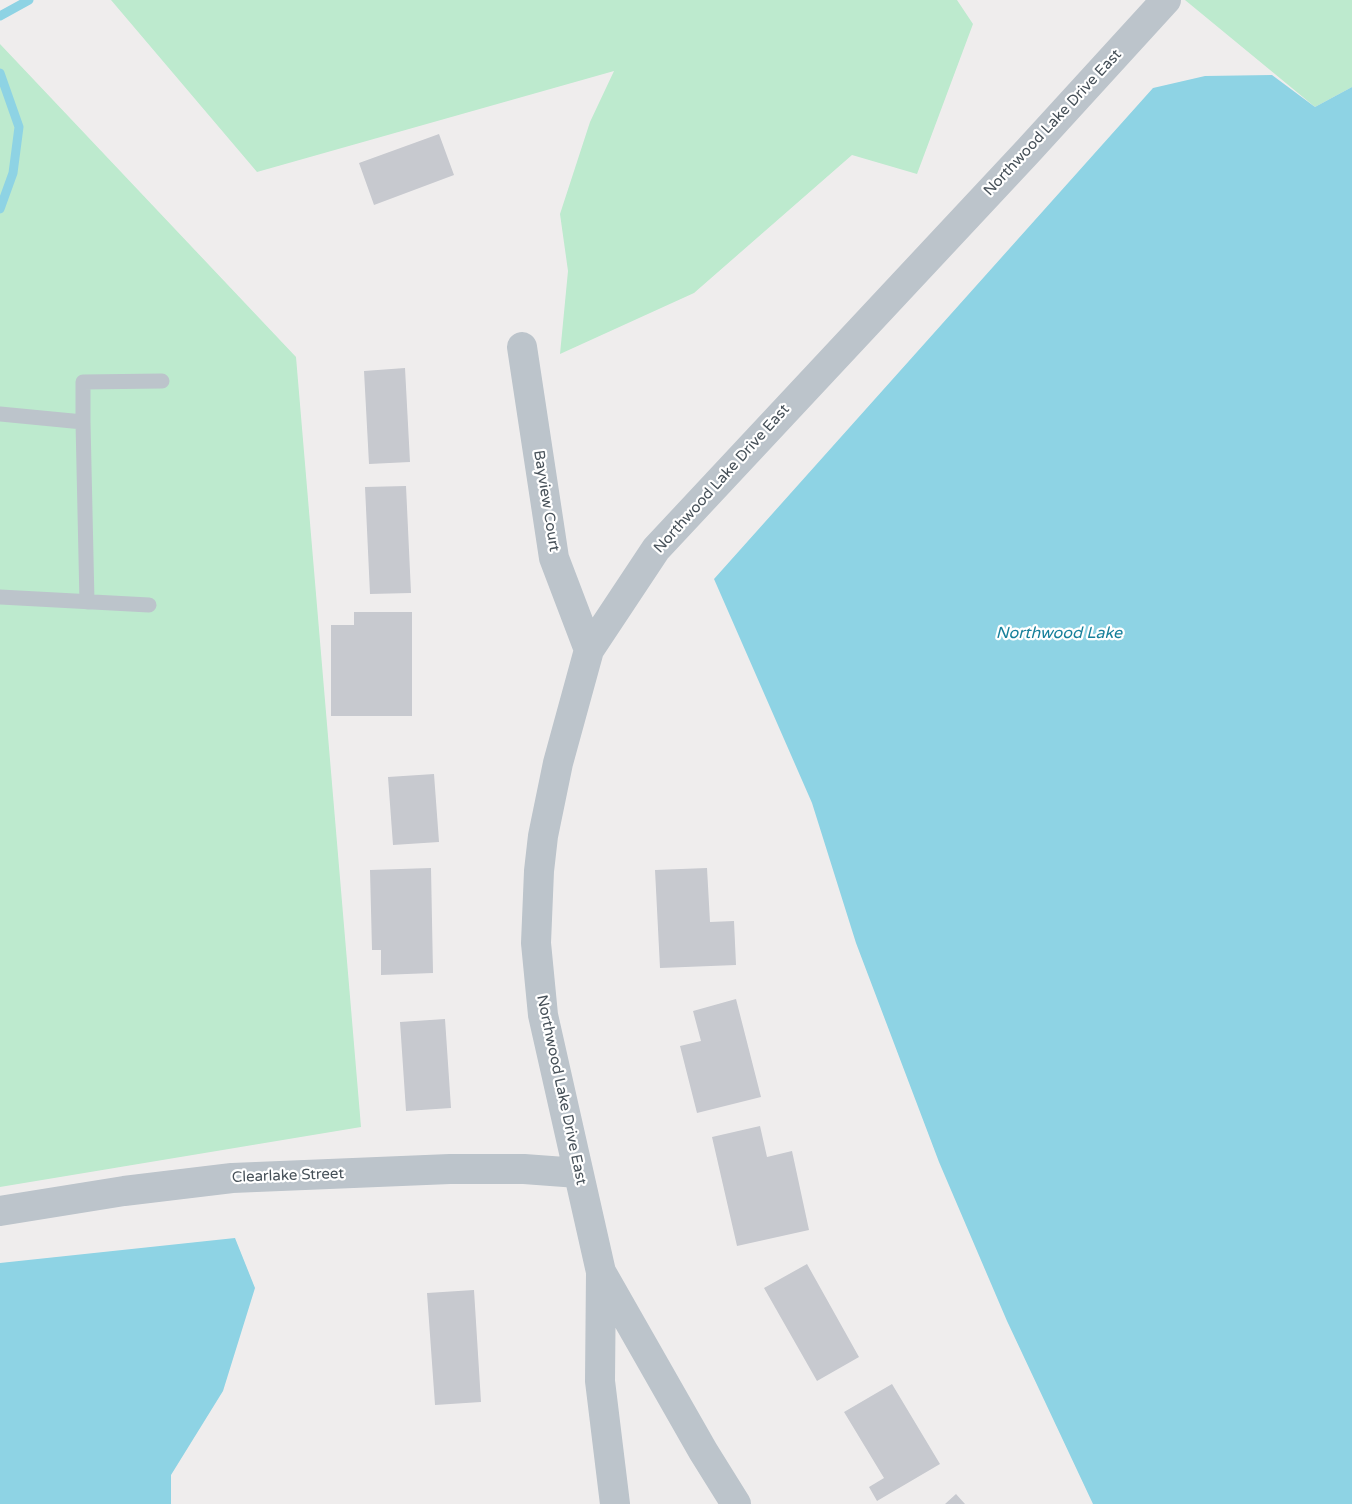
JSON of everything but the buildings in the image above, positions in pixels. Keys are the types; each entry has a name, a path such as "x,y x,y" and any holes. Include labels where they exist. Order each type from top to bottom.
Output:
{"street":[{"name":"Northwood Lake Drive East","path":"736,1504 703,1451 601,1272 543,1015 536,943 543,836 558,763 589,650 656,549 1166,0"},
{"name":"Bayview Court","path":"522,347 554,558 589,650"},
{"name":"Clearlake Street","path":"0,1211 124,1191 232,1178 461,1169 524,1169 578,1173"},
{"path":"601,1272 600,1381 615,1504"}],"lane":[{"path":"87,602 83,382 162,381"},
{"path":"0,414 83,422"},
{"path":"0,597 148,605"}],"green space":[{"path":"111,0 957,0 973,24 917,174 852,155 694,293 560,354 568,271 560,214 590,122 614,71 257,172"},
{"path":"1185,0 1352,0 1352,87 1315,107"},
{"path":"0,44 296,357 361,1127 0,1187"}],"water":[{"name":"Northwood Lake","path":"1272,75 1315,107 1352,87 1352,1504 1093,1504 1007,1321 939,1162 856,943 812,803 714,579 1153,88 1205,76"},
{"path":"235,1238 255,1288 223,1391 171,1475 171,1504 0,1504 0,1263"}],"waterway":[{"path":"0,16 29,0"},
{"path":"0,73 19,127 13,173 0,209"}]}
